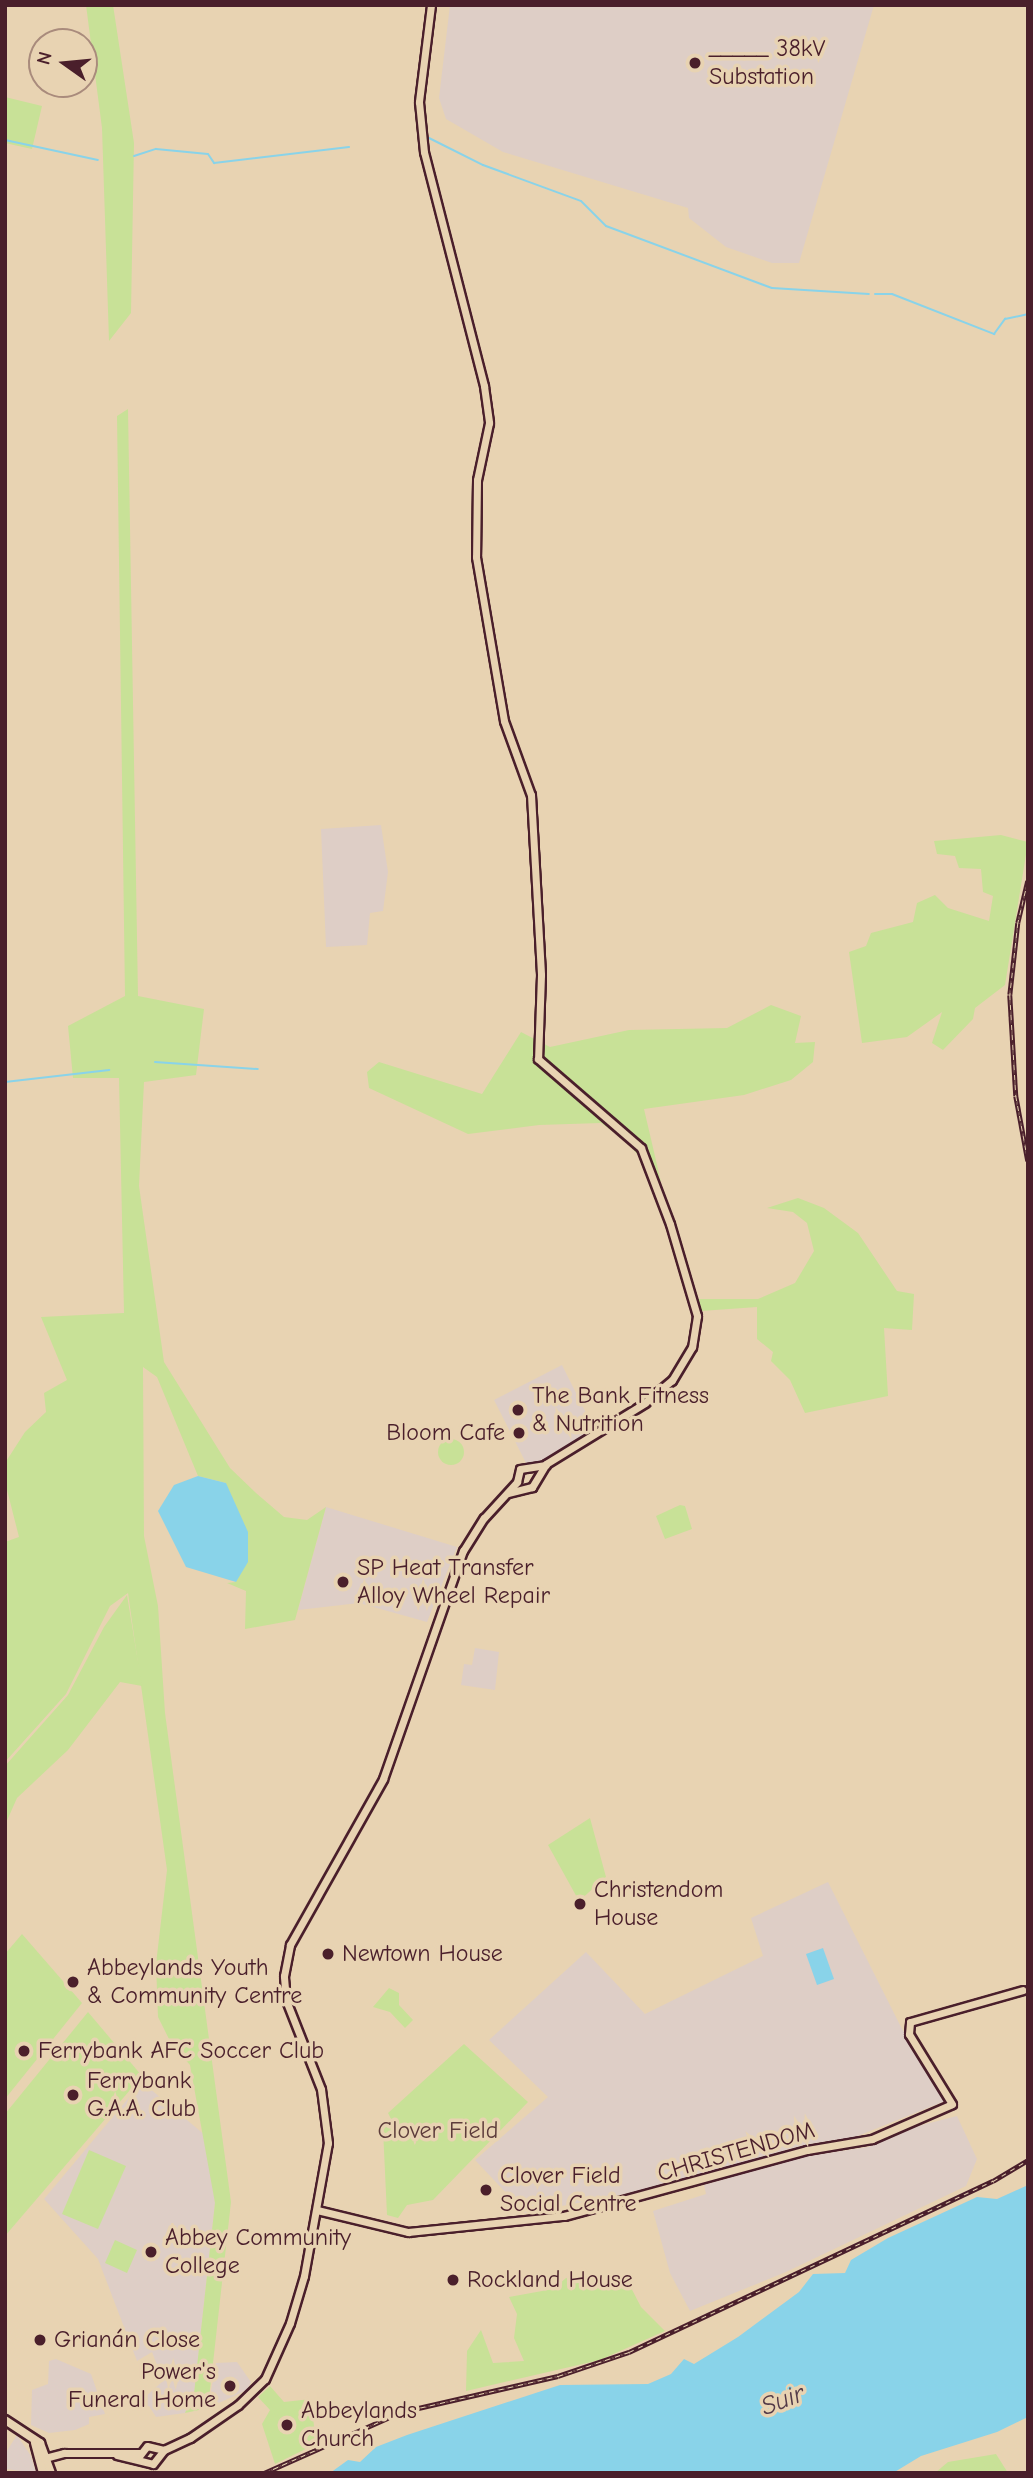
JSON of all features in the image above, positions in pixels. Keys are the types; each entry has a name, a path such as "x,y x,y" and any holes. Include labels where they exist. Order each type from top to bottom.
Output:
{"main road":[{"path":"5,2420 35,2443 40,2443 51,2473"},
{"path":"43,2473 44,2458"}],"street":[{"path":"117,2455 153,2464 160,2451 185,2440 262,2383 295,2308 326,2158 326,2122 318,2082 286,2000 287,1955 298,1927 383,1779 463,1551 484,1518 519,1484 520,1469 546,1464 645,1402 672,1380 692,1347 696,1316 668,1220 641,1148 538,1059 541,975 531,795 504,722 476,557 477,480 489,423 484,386 424,152 419,109 431,5"},
{"path":"519,1484 532,1487 546,1464"},
{"path":"531,1468 537,1476"},
{"name":"CHRISTENDOM","path":"317,2210 408,2232 564,2216 807,2150 872,2139 952,2104 909,2034 911,2022 1023,1990"},
{"path":"44,2458 64,2452 117,2455 140,2453 147,2446 160,2451"},
{"path":"140,2453 143,2462"}],"shaded area":[{"path":"450,5 874,5 799,263 772,263 726,247 689,218 688,208 503,152 446,119 439,98"},
{"path":"381,825 388,872 383,911 370,913 367,945 326,947 321,829"},
{"path":"562,1365 594,1429 537,1465 527,1465 494,1400"},
{"path":"326,1507 457,1547 427,1622 359,1603 298,1610"},
{"path":"475,1648 499,1652 495,1690 461,1685 464,1664 472,1665"},
{"path":"828,1882 901,2027 945,2101 855,2137 804,2145 651,2189 525,2213 475,2160 548,2097 489,2040 586,1952 645,2014 763,1956 751,1918"},
{"name":"Abbey Community College","path":"142,2082 206,2136 215,2203 194,2394 185,2413 156,2417 149,2406 142,2408 145,2397 163,2381 152,2352 137,2361 98,2259 44,2199"},
{"path":"957,2116 977,2159 966,2186 786,2272 690,2311 670,2273 653,2211 706,2194 704,2185 800,2157 868,2147 914,2127"},
{"path":"56,2359 91,2374 105,2414 89,2417 89,2424 75,2430 49,2433 31,2425 32,2390 48,2384 49,2361"},
{"name":"Power's Funeral Home","path":"237,2362 251,2382 247,2390 208,2408 216,2363"},
{"path":"17,2435 31,2456 36,2473 6,2469 5,2454"}],"green space":[{"path":"86,5 113,5 134,143 131,313 109,341 102,128 98,97 98,28 89,28"},
{"path":"5,97 42,106 32,149 5,143"},
{"path":"128,409 138,996 204,1009 196,1075 144,1082 139,1186 164,1362 230,1468 256,1493 284,1517 307,1520 326,1507 295,1620 245,1629 246,1591 227,1583 236,1582 226,1483 198,1476 157,1377 143,1367 144,1536 158,1606 165,1713 231,2202 208,2408 185,2413 194,2394 215,2203 190,2065 172,2045 158,2017 156,1964 167,1870 128,1593 110,1606 66,1694 5,1762 5,1542 19,1537 5,1482 5,1463 25,1432 46,1412 44,1393 67,1380 41,1317 124,1313 119,1078 73,1078 68,1026 125,996 117,416"},
{"path":"1001,835 1028,842 1005,985 975,1008 973,1019 943,1050 932,1043 942,1012 907,1037 862,1043 849,952 866,946 871,933 913,922 917,903 935,895 948,908 989,921 993,896 983,892 981,869 959,868 955,856 937,854 934,841"},
{"path":"771,1005 801,1016 795,1043 815,1042 813,1062 791,1080 744,1095 644,1109 661,1182 625,1140 601,1123 539,1125 468,1134 369,1088 367,1072 379,1062 482,1094 521,1032 550,1047 629,1030 727,1028"},
{"path":"798,1198 824,1208 858,1233 897,1291 914,1294 912,1330 884,1328 888,1396 805,1413 790,1380 771,1361 773,1352 757,1339 757,1307 701,1311 698,1299 758,1299 795,1283 814,1251 807,1223 793,1212 767,1208"},
{"path":"451,1439 460,1443 464,1452 460,1461 451,1465 442,1461 438,1452 442,1443"},
{"path":"680,1505 685,1506 692,1529 665,1539 656,1516"},
{"path":"127,1595 142,1686 120,1682 68,1750 17,1798 5,1825 5,1766 68,1695 104,1627"},
{"path":"590,1818 606,1877 579,1901 548,1845"},
{"name":"Ferrybank AFC Soccer Club","path":"22,1934 82,2003 5,2099 5,1954"},
{"path":"389,1988 399,1993 399,2005 413,2020 405,2028 390,2012 373,2007"},
{"name":"Ferrybank G.A.A. Club","path":"88,2012 142,2076 5,2236 5,2114"},
{"name":"Clover Field","path":"464,2044 528,2102 433,2200 407,2205 398,2218 387,2215 383,2129 392,2121 388,2113"},
{"path":"89,2150 126,2166 98,2229 62,2214"},
{"path":"115,2240 137,2250 127,2273 105,2263"},
{"path":"596,2274 600,2283 625,2276 641,2307 665,2331 600,2360 466,2391 467,2351 481,2330 493,2363 524,2361 514,2338 517,2314 509,2297 553,2289 566,2278"},
{"path":"270,2386 284,2402 311,2399 316,2444 275,2464 262,2424 270,2410 258,2397"},
{"path":"996,2454 1008,2473 935,2473 948,2462"}],"water":[{"path":"198,1476 226,1483 248,1532 248,1562 236,1582 186,1567 158,1511 174,1485"},
{"path":"823,1948 834,1979 817,1985 806,1954"},
{"name":"Suir","path":"1028,2185 1028,2417 997,2432 921,2456 893,2473 330,2473 348,2460 360,2462 376,2447 407,2435 560,2385 648,2384 671,2374 684,2359 694,2364 738,2337 799,2292 813,2274 845,2273 851,2260 888,2238 977,2197 997,2199"}],"waterway":[{"path":"429,138 483,165 581,201 606,226 772,288 869,294"},
{"path":"5,140 98,160"},
{"path":"134,156 156,149 208,154 214,163 349,147"},
{"path":"875,294 892,294 994,334 1005,319 1028,314"},
{"path":"155,1062 258,1069"},
{"path":"5,1082 109,1070"}],"railway":[{"path":"1028,881 1018,923 1010,995 1016,1096 1028,1161"},
{"path":"264,2473 401,2412 558,2376 629,2352 993,2181 1028,2160"}],"place":[{"name":"_____ 38kV Substation","path":"695,63"},
{"name":"The Bank Fitness & Nutrition","path":"518,1410"},
{"name":"Bloom Cafe","path":"519,1433"},
{"name":"SP Heat Transfer Alloy Wheel Repair","path":"343,1582"},
{"name":"Christendom House","path":"580,1904"},
{"name":"Newtown House","path":"328,1954"},
{"name":"Abbeylands Youth & Community Centre","path":"73,1982"},
{"name":"Ferrybank AFC Soccer Club","path":"24,2051"},
{"name":"Ferrybank G.A.A. Club","path":"73,2095"},
{"name":"Clover Field Social Centre","path":"486,2190"},
{"name":"Abbey Community College","path":"151,2252"},
{"name":"Rockland House","path":"453,2280"},
{"name":"Grianán Close","path":"40,2340"},
{"name":"Power's Funeral Home","path":"230,2386"},
{"name":"Abbeylands Church","path":"287,2425"}]}
